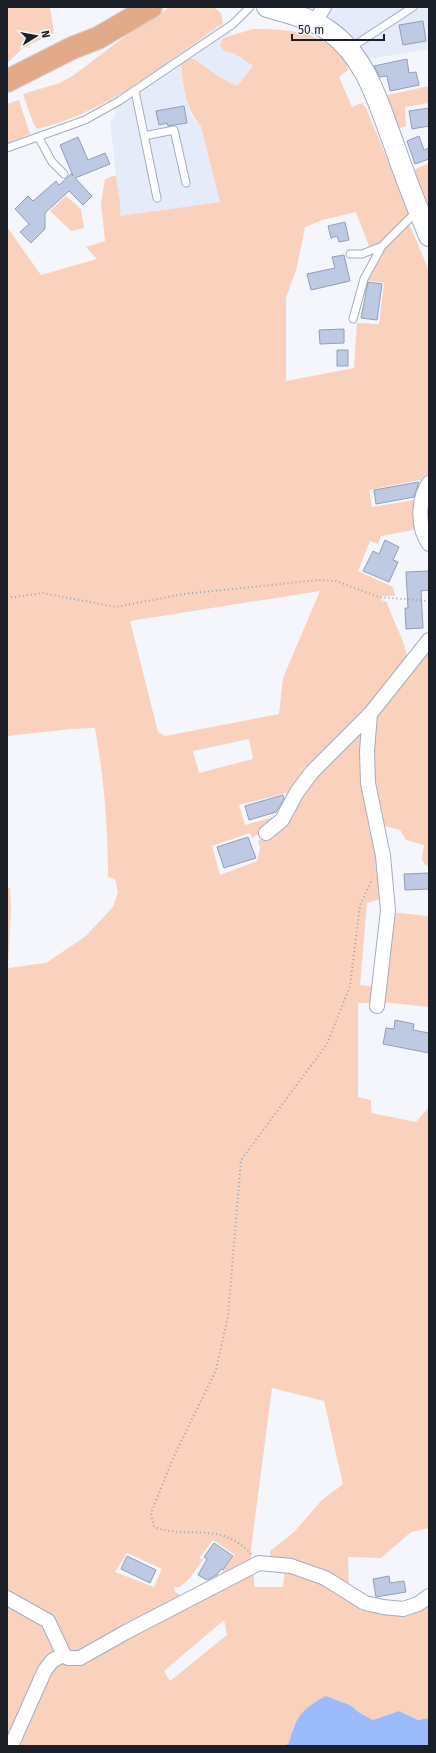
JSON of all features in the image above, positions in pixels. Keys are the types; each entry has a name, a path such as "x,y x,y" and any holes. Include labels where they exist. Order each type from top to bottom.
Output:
{"main road":[{"path":"72,48 90,32 126,7"},
{"path":"7,81 72,48 98,38 151,7"},
{"path":"267,7 319,15 329,31 349,49 357,59 371,84 418,211 429,236"}],"street":[{"path":"429,483 426,488 420,525 422,533 429,544"},
{"path":"266,833 282,820 297,792 312,772 370,714 429,640"},
{"path":"370,714 367,751 368,783 383,856 388,910 377,1006"},
{"path":"7,1598 48,1621 64,1655 68,1658 80,1658 126,1632 259,1563 291,1566 325,1578 365,1603 383,1607 403,1609 418,1604 429,1596"},
{"path":"11,1746 45,1670 52,1660 64,1655"}],"lane":[{"path":"7,148 39,138 85,120 135,91 233,24 250,7"},
{"path":"349,49 413,7"},
{"path":"135,91 157,198"},
{"path":"144,136 174,130 186,183"},
{"path":"39,138 52,162 64,174"},
{"path":"350,254 362,254 373,251 382,246 418,211"},
{"path":"353,319 364,279 382,246"}],"path":[{"path":"7,598 43,593 116,607 184,594 319,580 336,581 379,597 429,601"},
{"path":"259,1563 244,1546 225,1536 206,1531 164,1531 154,1527 150,1512 174,1456 216,1370 228,1316 241,1160 326,1044 350,986 360,905 383,856"}],"shaded area":[{"path":"7,7 50,7 54,33 23,48 7,63"},
{"path":"170,7 214,7 221,13 223,23 157,70 111,99 63,121 37,129 33,123 23,94 60,83 74,75 132,31"},
{"path":"282,7 429,7 429,49 363,60"},
{"path":"223,23 232,34 223,38 224,51 236,54 253,66 237,86 221,78 194,59 181,64 183,84 192,117 201,126 220,202 120,216 110,123 116,113 108,100 128,89"},
{"path":"253,29 286,30 317,38 340,54 345,61 348,70 339,77 352,107 362,103 366,108 410,214 384,241 370,249 356,212 322,220 305,227 297,267 286,298 286,381 354,368 357,323 379,324 384,283 366,280 387,243 409,223 429,271 429,478 424,483 419,480 369,490 372,507 421,499 416,528 413,530 381,536 378,544 370,541 358,571 393,587 395,596 381,596 381,600 387,602 405,647 408,662 294,791 239,805 245,825 284,814 267,829 252,838 250,833 212,846 220,875 257,861 260,848 258,841 274,830 300,794 359,730 365,733 384,898 367,903 360,985 375,987 374,1003 358,1003 358,1097 371,1100 371,1113 416,1122 429,1107 429,1528 411,1532 381,1558 348,1557 349,1588 271,1558 270,1551 294,1532 322,1500 343,1484 324,1401 272,1388 251,1549 251,1561 222,1577 221,1574 235,1555 213,1540 199,1558 203,1560 189,1579 180,1587 174,1587 175,1592 179,1594 180,1598 70,1656 55,1630 7,1595 7,887 10,888 11,909 8,968 46,963 86,936 113,907 118,892 115,879 108,877 105,802 95,728 7,736 7,227 41,275 97,259 86,247 105,241 101,203 105,179 116,175 120,201 120,216 220,202 201,126 192,113 186,97 181,64 189,59 194,59 221,78 237,86 253,66 236,54 224,51 220,45 223,38","holes":["320,591 283,678 279,714 165,736 158,732 130,621","249,739 253,759 199,773 193,751","127,1553 162,1569 154,1587 115,1572"]},
{"path":"429,86 429,103 405,107 406,126 394,130 383,96"},
{"path":"19,100 30,134 7,144 7,104"},
{"path":"429,163 429,220 409,172"},
{"path":"66,196 81,209 84,228 71,231 50,211"},
{"path":"424,650 429,655 429,866 425,865 422,859 424,845 406,840 400,830 378,824 375,807 372,736 375,718"},
{"path":"390,912 429,916 429,1007 382,1002"},
{"path":"285,1568 308,1576 377,1613 398,1613 429,1600 429,1718 418,1720 399,1711 373,1720 360,1713 350,1705 326,1696 294,1725 289,1744 285,1746 7,1746 7,1603 46,1624 67,1662 254,1569 254,1587 283,1587","holes":["224,1620 227,1635 170,1681 164,1671"]}],"water":[{"path":"326,1696 350,1705 360,1713 373,1720 399,1711 418,1720 429,1718 429,1746 285,1746 289,1743 294,1726 301,1714 311,1705"}],"building":[{"path":"423,21 426,41 403,45 399,25"},
{"path":"407,59 409,73 416,72 419,85 390,91 387,76 380,77 374,66"},
{"path":"184,106 187,123 168,126 167,123 159,125 156,111"},
{"path":"429,108 429,126 412,129 409,111"},
{"path":"419,136 424,150 429,148 429,159 415,164 407,141"},
{"path":"78,137 88,160 105,153 110,164 75,178 92,196 83,205 69,191 45,213 45,229 31,243 20,232 29,224 15,209 28,196 33,201 56,181 59,185 71,174 73,176 60,145"},
{"path":"345,222 349,240 339,242 337,236 331,238 328,226"},
{"path":"344,255 350,281 311,290 307,274 335,268 332,257"},
{"path":"368,282 382,284 377,320 361,318"},
{"path":"344,329 344,343 320,344 319,330"},
{"path":"337,350 348,350 348,366 337,366"},
{"path":"419,482 414,497 376,504 374,490"},
{"path":"385,540 399,547 393,560 398,562 389,582 363,571 373,551 379,554"},
{"path":"429,571 429,590 421,591 423,628 406,629 405,608 408,608 406,572"},
{"path":"283,795 284,799 276,812 249,820 245,806"},
{"path":"248,837 256,858 224,868 217,847"},
{"path":"429,873 429,889 405,890 404,874"},
{"path":"395,1020 414,1024 413,1030 429,1033 429,1053 383,1044 386,1028 394,1029"},
{"path":"214,1543 233,1556 223,1570 221,1569 217,1575 207,1580 198,1575 207,1559 204,1557"},
{"path":"127,1556 156,1570 150,1583 121,1569"},
{"path":"389,1576 390,1583 404,1581 406,1592 376,1597 373,1579"}]}
